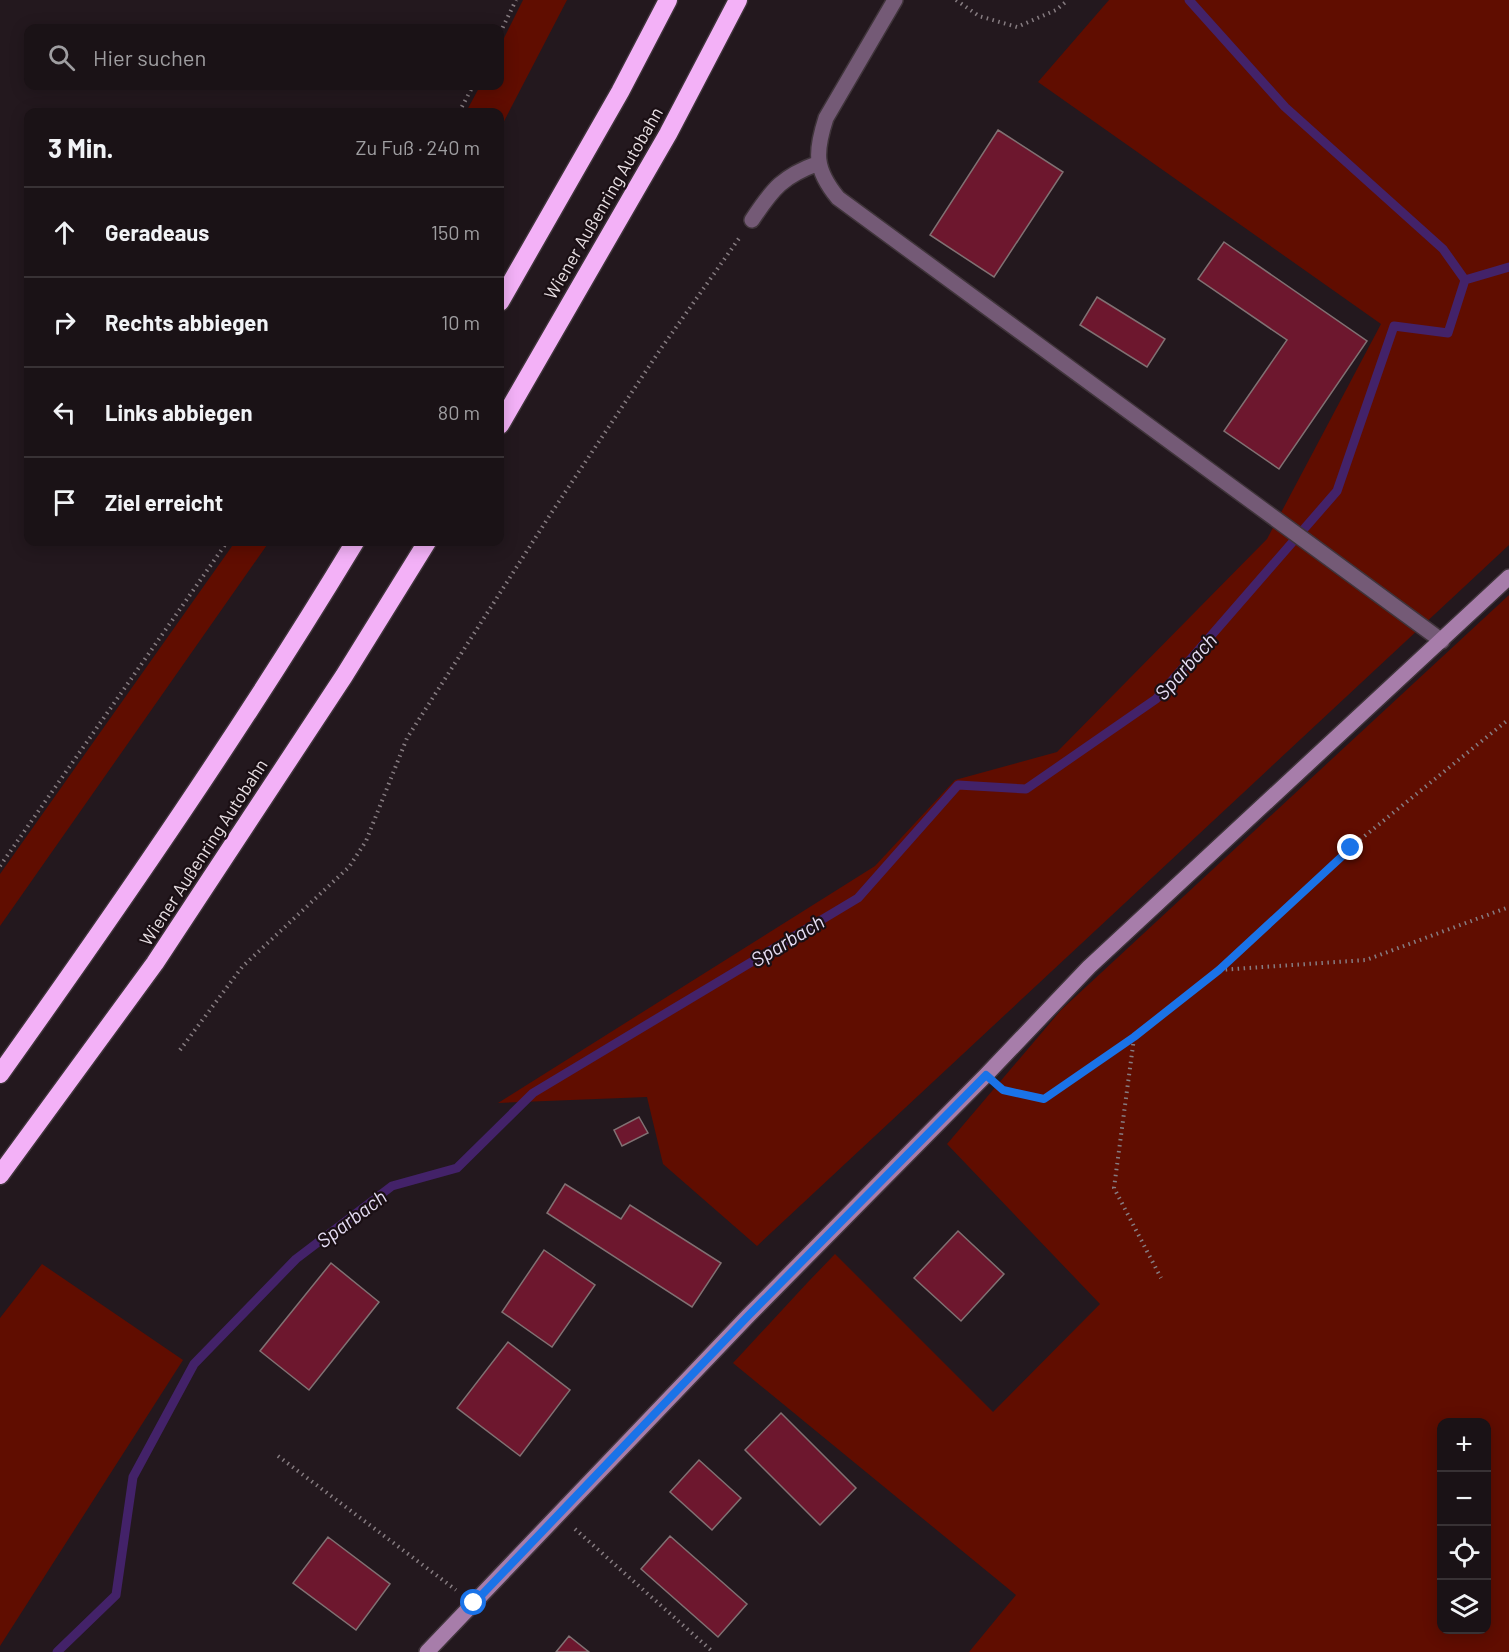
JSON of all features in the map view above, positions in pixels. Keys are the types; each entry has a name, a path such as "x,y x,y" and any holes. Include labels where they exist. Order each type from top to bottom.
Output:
{"highway":[{"path":"504,295 620,92 668,0"},
{"name":"Wiener Außenring Autobahn","path":"504,418 668,134 738,0"},
{"path":"0,1074 108,922 293,644 354,546"},
{"name":"Wiener Außenring Autobahn","path":"0,1175 155,963 337,686 424,546"}],"main road":[{"path":"427,1652 748,1316 1089,968 1509,578"}],"lane":[{"path":"895,0 826,118 819,139 819,162 825,182 838,198 1442,641"},
{"path":"752,220 768,195 794,172 819,162"}],"path":[{"path":"504,25 516,0"},
{"path":"956,0 979,16 1017,27 1056,10 1068,0"},
{"path":"461,108 471,90"},
{"path":"180,1050 242,967 349,867 366,841 407,738 550,515 660,350 752,220"},
{"path":"0,866 224,546"},
{"path":"986,1075 1003,1090 1044,1099 1134,1037 1219,970 1351,848 1509,719"},
{"path":"1219,970 1366,960 1509,907"},
{"path":"1134,1037 1114,1188 1161,1278"},
{"path":"278,1456 474,1603"},
{"path":"558,1514 713,1652"}],"shaded area":[{"path":"523,0 567,0 504,121 504,108 468,108 478,90 504,90 504,38"},
{"path":"1109,0 1509,0 1509,545 757,1246 663,1164 647,1097 498,1103 875,866 955,780 1057,752 1267,539 1381,324 1038,82"},
{"path":"232,546 266,546 0,926 0,874"},
{"path":"1509,595 1509,1652 969,1652 1016,1595 733,1363 835,1254 993,1412 1100,1304 947,1144 1061,1010"},
{"path":"42,1264 183,1360 0,1646 0,1318"}],"building":[{"path":"998,130 1063,172 994,277 930,235"},
{"path":"1224,242 1367,341 1279,469 1224,431 1287,340 1198,279"},
{"path":"1097,297 1165,339 1147,367 1080,325"},
{"path":"639,1117 648,1133 622,1146 614,1130"},
{"path":"565,1184 621,1219 630,1205 721,1263 692,1307 547,1213"},
{"path":"958,1231 1004,1274 961,1321 914,1278"},
{"path":"544,1250 595,1285 552,1347 502,1312"},
{"path":"331,1263 379,1302 309,1390 260,1351"},
{"path":"508,1342 570,1390 520,1456 457,1408"},
{"path":"781,1413 856,1488 820,1525 745,1450"},
{"path":"699,1460 741,1498 712,1530 670,1492"},
{"path":"670,1536 747,1604 718,1637 641,1569"},
{"path":"328,1537 390,1584 356,1630 293,1583"},
{"path":"569,1636 589,1652 556,1652"}],"waterway":[{"path":"1189,0 1285,107 1443,249 1465,280"},
{"name":"Sparbach","path":"57,1652 116,1595 133,1477 194,1364 296,1259 392,1186 457,1168 533,1093 858,898 958,785 1026,789 1156,699 1337,491 1394,326 1448,333 1465,280 1509,267"}],"route":[{"path":"474,1603 748,1316 986,1075 1003,1090 1044,1099 1134,1037 1219,970 1351,848"}]}
